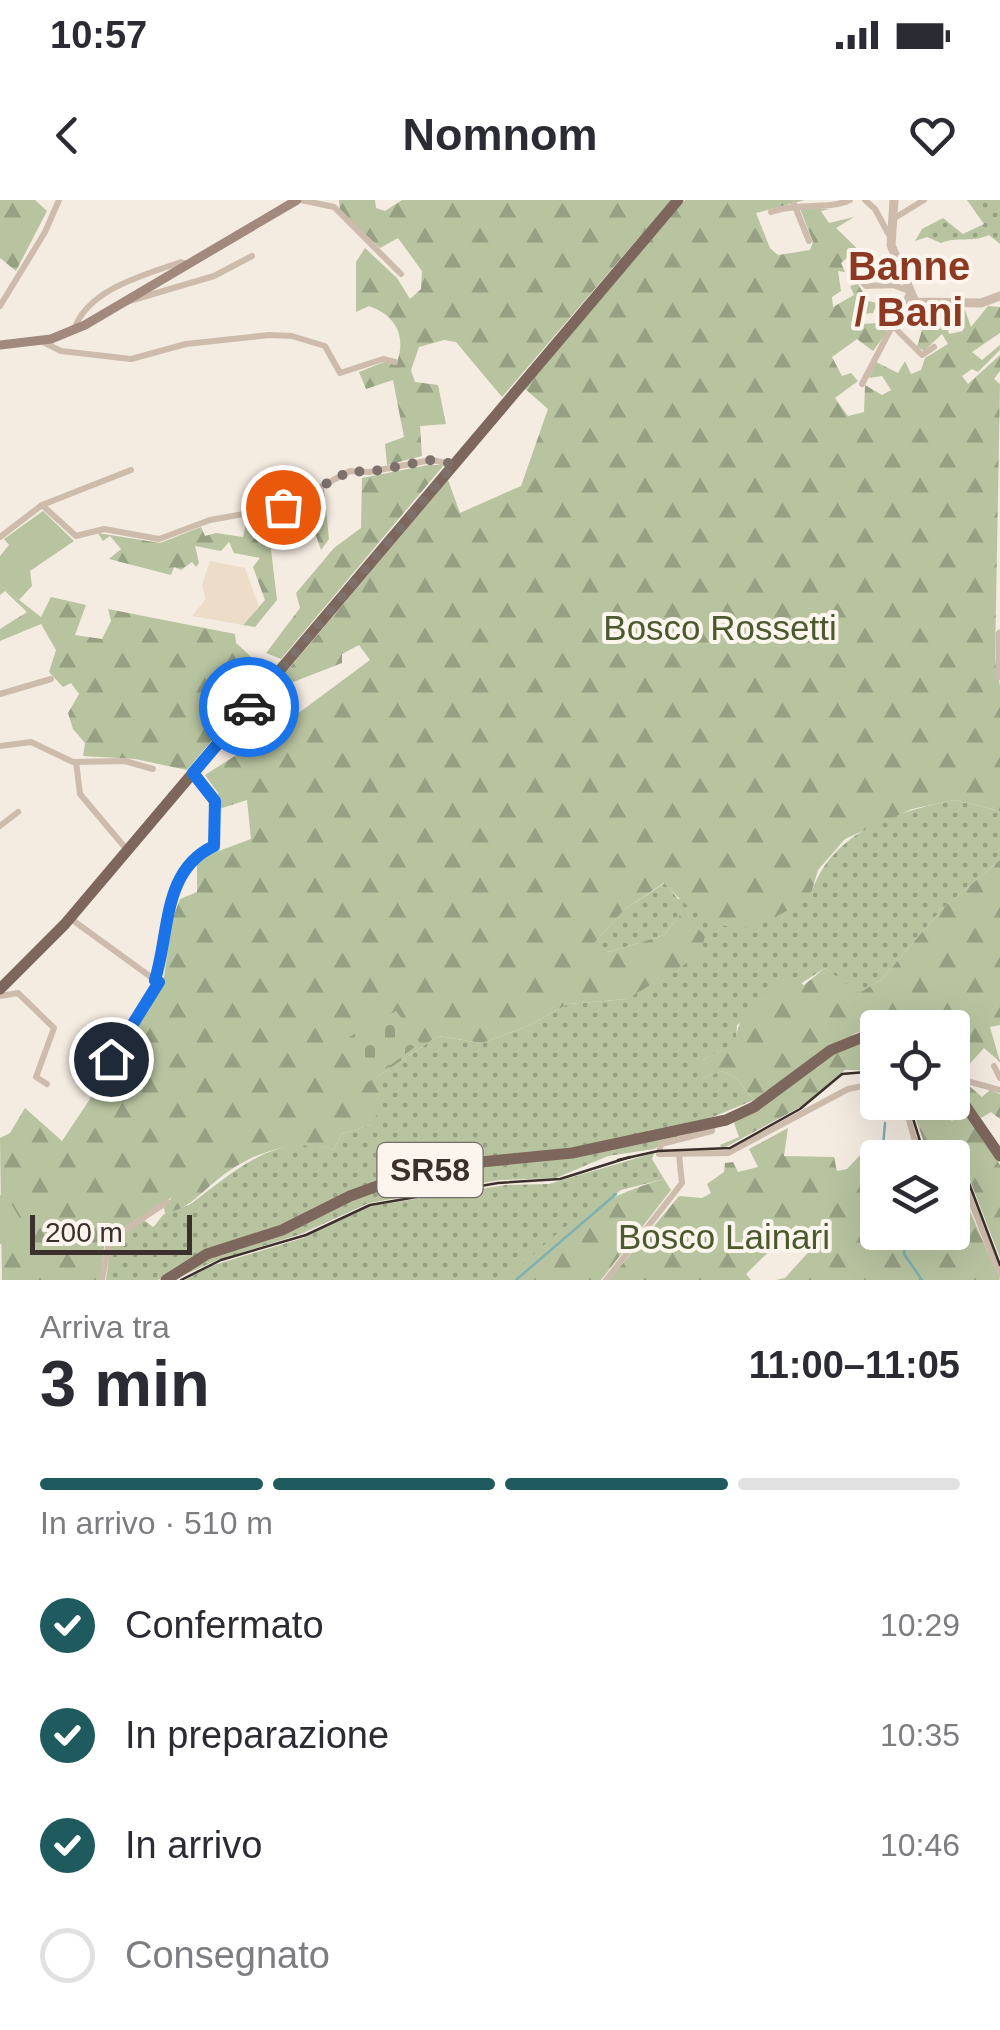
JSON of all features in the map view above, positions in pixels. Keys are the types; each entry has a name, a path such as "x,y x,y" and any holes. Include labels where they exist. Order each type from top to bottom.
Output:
{"main road":[{"path":"0,345 41,341 74,330 296,200"},
{"path":"0,992 128,851 678,200"},
{"name":"SR58","path":"166,1280 207,1254 282,1230 405,1176 471,1163 572,1154 713,1123 754,1107 844,1043 860,1038"},
{"path":"970,1112 1000,1156"}],"street":[{"path":"0,306 45,232 58,200"},
{"path":"296,200 334,207 401,274"},
{"path":"771,212 794,204 836,205 850,200"},
{"path":"890,236 894,200"},
{"path":"893,218 924,200"},
{"path":"862,384 883,337 895,328 908,296 890,236 867,201"},
{"path":"794,204 809,241"},
{"path":"125,301 132,304 214,276 252,256"},
{"path":"74,330 77,322 114,288 180,262 187,264"},
{"path":"855,274 866,286 893,286 918,304 980,303 1000,296"},
{"path":"895,328 922,354 934,347"},
{"path":"41,341 61,352 131,359 186,344 284,335 324,346 340,373 383,359 395,362"},
{"path":"42,506 73,536 104,529 154,540 210,520 283,507 350,471 369,472 431,460 454,464"},
{"path":"0,538 42,506 132,470"},
{"path":"1000,634 1000,676"},
{"path":"0,694 51,680"},
{"path":"0,746 36,742 76,762 125,761 153,769"},
{"path":"76,762 80,794 128,851"},
{"path":"155,980 180,875 191,859 214,846 215,801 193,773"},
{"path":"0,826 18,812"},
{"path":"70,918 159,982 116,1052 95,1076"},
{"path":"0,992 18,993 54,1028 36,1078 47,1084"},
{"path":"994,1066 1000,1078"},
{"path":"970,1082 1000,1090"},
{"path":"713,1123 712,1132 659,1147 659,1154 728,1154 848,1090 860,1088"},
{"path":"606,1280 682,1183 680,1154"},
{"path":"970,1201 1000,1274"},
{"path":"102,1280 108,1262 106,1244 167,1202"}],"green space":[{"path":"0,200 35,200 47,211 16,271 0,258"},
{"path":"339,200 375,200 376,208 385,211 402,200 671,200 502,397 456,342 444,340 419,347 411,370 415,382 438,385 446,424 420,426 422,456 387,465 385,444 404,437 393,380 366,389 359,372 384,362 396,365 400,337 393,322 379,310 369,306 356,312 356,262 365,248 397,278 410,299 421,289 422,271 398,238 380,248 340,211"},
{"name":"Bosco Rossetti","path":"685,200 805,200 756,213 770,248 778,255 810,250 813,242 799,206 829,209 821,211 829,223 854,217 836,228 864,255 860,262 847,258 841,263 845,272 838,271 841,291 832,297 833,307 854,295 850,286 858,284 868,301 877,303 873,313 861,314 861,324 879,323 887,332 873,351 857,339 832,357 842,376 851,373 858,381 835,398 848,416 864,412 865,385 882,395 891,390 882,376 869,378 876,362 898,373 905,361 911,374 921,370 925,358 948,344 942,334 924,351 917,347 922,330 933,320 925,315 925,308 942,309 949,334 963,331 956,308 964,307 971,327 988,306 1000,307 1000,333 972,352 982,360 1000,345 1000,350 978,372 972,369 962,376 968,384 1000,355 1000,371 994,379 1000,384 995,659 1000,686 1000,811 954,800 912,809 845,839 818,870 810,897 751,926 718,924 701,916 664,883 625,909 595,942 609,952 664,935 682,912 705,936 700,955 627,999 568,1004 528,1026 482,1043 438,1036 377,1077 382,1107 370,1125 341,1134 334,1150 303,1145 258,1155 230,1170 187,1204 165,1213 172,1197 105,1240 100,1280 2,1280 0,1138 10,1133 25,1108 62,1141 94,1093 98,1078 116,1059 163,985 172,920 180,899 197,892 197,859 251,839 247,800 219,809 218,793 205,775 277,729 370,660 359,645 342,654 342,663 270,691 448,480 460,513 521,486 548,409 524,388"},
{"path":"967,200 1000,200 1000,244 989,235 941,243 927,237 915,241 922,229 943,218 963,234 984,224"},
{"path":"444,465 281,659 266,653 300,608 296,593 334,548 361,528 362,478"},
{"path":"324,489 329,539 321,550 313,527 286,529 286,540 270,541 277,600 255,627 243,625 265,600 253,567 260,558 234,553 229,542 221,551 195,546 199,563 196,567 192,562 181,570 174,567 171,575 109,559 121,549 110,536 103,541 98,533 160,543 201,527 205,536 216,533 243,537 247,520 258,517 264,536 282,531 282,516 287,514 295,523 309,516 300,502"},
{"path":"43,511 74,541 30,571 32,586 19,600 0,585 0,556 9,545 4,539"},
{"path":"0,585 41,617 51,597 86,605 75,635 102,639 111,621 108,609 235,634 236,643 269,673 187,770 135,759 83,756 85,743 73,729 68,713 79,694 71,683 63,687 49,672 56,650 41,624 0,641 0,629 27,612 5,591 0,595"},
{"path":"954,800 1000,811 1000,860 942,909 881,980 858,994 825,968 737,1025 736,1043 702,1060 702,1078 722,1071 736,1078 754,1100 703,1121 587,1147 464,1160 204,1252 158,1280 106,1280 111,1242 144,1220 153,1227 163,1215 189,1205 257,1157 293,1146 334,1150 341,1134 370,1125 377,1077 438,1036 482,1043 528,1026 568,1004 627,999 682,912 664,935 609,952 594,943 625,909 665,883 678,899 810,897 819,875 848,841 886,819"},
{"path":"1000,860 1000,1025 990,1027 1000,1062 984,1048 970,1064 970,1010 860,1010 860,1032 754,1100 736,1078 722,1071 702,1078 702,1060 735,1043 746,1012 785,972 804,985 825,968 859,993 881,980 942,909"},
{"path":"396,1011 420,1043 359,1089 349,1037"},
{"path":"860,1043 860,1070 845,1070 802,1106 722,1149 720,1145 739,1137 734,1123 824,1059"},
{"path":"970,1087 982,1097 990,1090 1000,1094 1000,1119 991,1112 981,1118 970,1103"},
{"path":"970,1118 1000,1165 1000,1258 970,1180 970,1140 923,1140 916,1120"},
{"name":"Bosco Lainari","path":"788,1128 784,1156 834,1157 837,1171 847,1169 860,1155 860,1250 970,1250 970,1212 1000,1280 776,1280 785,1278 814,1246 807,1232 796,1225 746,1274 751,1280 609,1280 679,1196 702,1198 711,1193 707,1184 724,1172 725,1163 733,1162 738,1172 758,1167 749,1149"},
{"path":"682,1134 654,1149 608,1156 556,1178 500,1180 369,1203 301,1234 215,1261 173,1280 263,1233 334,1205 432,1174"},
{"path":"654,1153 652,1159 664,1179 621,1190 507,1280 185,1280 211,1266 303,1238 371,1206 506,1185 549,1184"},
{"path":"664,1179 671,1190 601,1280 507,1280 544,1245 596,1206"},
{"path":"0,1195 8,1198 27,1231 6,1245 0,1244"}],"shaded area":[{"path":"210,561 245,568 259,607 243,625 192,616 206,599 202,585"}],"waterway":[{"path":"884,1140 885,1123"},
{"path":"516,1280 616,1194"},
{"path":"904,1250 922,1280"}],"tram line":[{"path":"618,1160 658,1151 730,1148 800,1109 842,1074 860,1072"},
{"path":"914,1120 920,1140"},
{"path":"181,1280 221,1260 306,1235 370,1205 498,1183 560,1179 630,1157"},
{"path":"970,1186 1000,1265"}],"way so far":[{"path":"249,707 454,464 444,459 369,472 350,471 283,507"}],"district":[{"name":"Banne / Bani","path":"909,289"}],"route":[{"path":"111,1059 159,982 155,980 168,912 180,875 191,859 214,846 213,794 193,773 249,707"}]}
